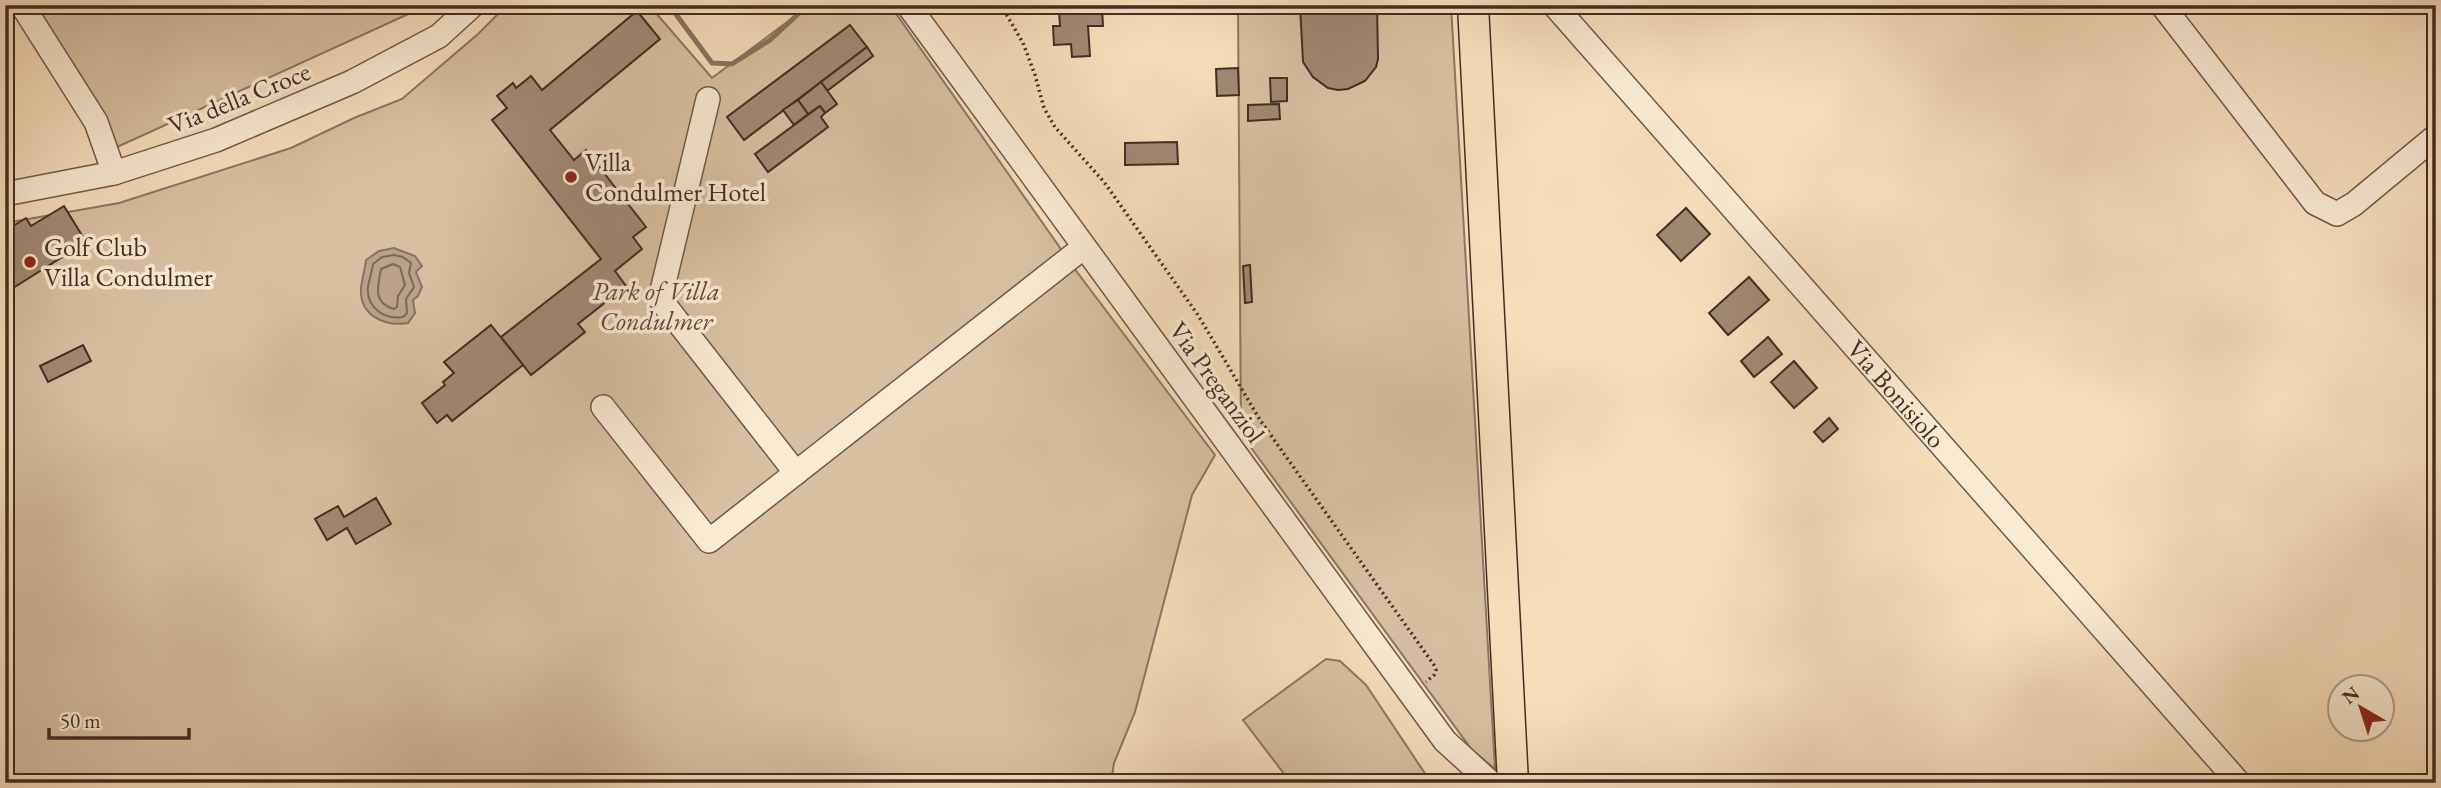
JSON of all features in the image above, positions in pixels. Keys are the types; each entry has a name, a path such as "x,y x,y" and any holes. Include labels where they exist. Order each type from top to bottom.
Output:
{"main road":[{"path":"1473,5 1513,783"}],"street":[{"path":"22,5 96,122 114,173"},
{"name":"Via della Croce","path":"5,194 114,173 216,141 352,82 439,36 472,5"},
{"name":"Via Preganziol","path":"908,5 1445,741 1491,783"},
{"name":"Via Bonisiolo","path":"1554,5 2239,783"},
{"path":"2162,5 2315,203 2337,214 2354,204 2436,136"},
{"path":"708,99 660,299 796,473"},
{"path":"603,407 709,541 1084,247"}],"path":[{"path":"1001,5 1023,43 1044,108 1055,127 1104,182 1198,315 1260,420 1434,665 1434,675 1410,693"}],"green space":[{"path":"22,5 428,5 115,148"},
{"name":"Park of Villa Condulmer","path":"507,5 649,5 712,78 810,5 890,5 1077,272 1215,455 1192,495 1135,712 1114,763 1111,783 5,783 5,223 119,203 291,148 402,99 478,34"},
{"path":"1238,5 1451,5 1495,769 1472,750 1241,434"},
{"path":"1326,659 1340,661 1366,685 1428,778 1426,783 1291,783 1243,720"}],"water":[{"path":"394,248 415,256 422,266 416,272 422,287 413,300 415,313 408,323 382,321 369,312 361,297 366,260 379,251"}],"building":[{"path":"1055,5 1106,5 1102,7 1103,26 1088,26 1090,56 1072,57 1071,44 1054,45 1053,26 1060,26 1059,11 1055,11"},
{"path":"1300,5 1377,5 1378,59 1376,67 1365,81 1348,89 1338,90 1328,88 1313,77 1303,62"},
{"name":"Villa Condulmer Hotel","path":"637,11 660,39 550,130 574,160 586,150 646,227 633,237 642,249 615,271 626,286 578,324 585,332 531,375 501,337 601,259 492,120 507,108 497,96 513,83 516,88 531,76 542,90"},
{"path":"850,25 867,47 744,140 727,117"},
{"path":"867,47 873,56 827,91 821,82"},
{"path":"1238,68 1239,95 1217,96 1216,69"},
{"path":"1270,78 1287,78 1287,101 1271,102"},
{"path":"821,82 837,104 825,113 820,106 808,114 798,100"},
{"path":"798,100 808,114 794,125 783,110"},
{"path":"1279,104 1280,119 1248,121 1248,105"},
{"path":"820,106 825,113 821,117 828,127 768,172 755,154"},
{"path":"1177,142 1178,164 1125,165 1125,143"},
{"name":"Golf Club Villa Condulmer","path":"64,206 86,242 10,290 5,283 5,231 26,218 31,226"},
{"path":"1686,208 1710,234 1681,261 1657,235"},
{"path":"1250,265 1252,302 1245,303 1243,266"},
{"path":"1749,277 1769,300 1728,335 1709,313"},
{"path":"491,325 523,365 452,421 447,415 437,423 422,403 445,385 443,382 454,373 444,362"},
{"path":"1768,337 1782,354 1754,377 1741,361"},
{"path":"83,345 91,361 48,382 40,366"},
{"path":"1794,361 1817,388 1794,408 1771,382"},
{"path":"1829,418 1838,429 1823,442 1814,432"},
{"path":"376,498 391,524 356,544 347,528 327,540 315,519 338,506 344,517"}],"waterway":[{"path":"669,5 712,63 732,64 770,40 808,5"}],"place":[{"name":"Villa Condulmer Hotel","path":"571,177"},
{"name":"Golf Club Villa Condulmer","path":"30,262"}]}
